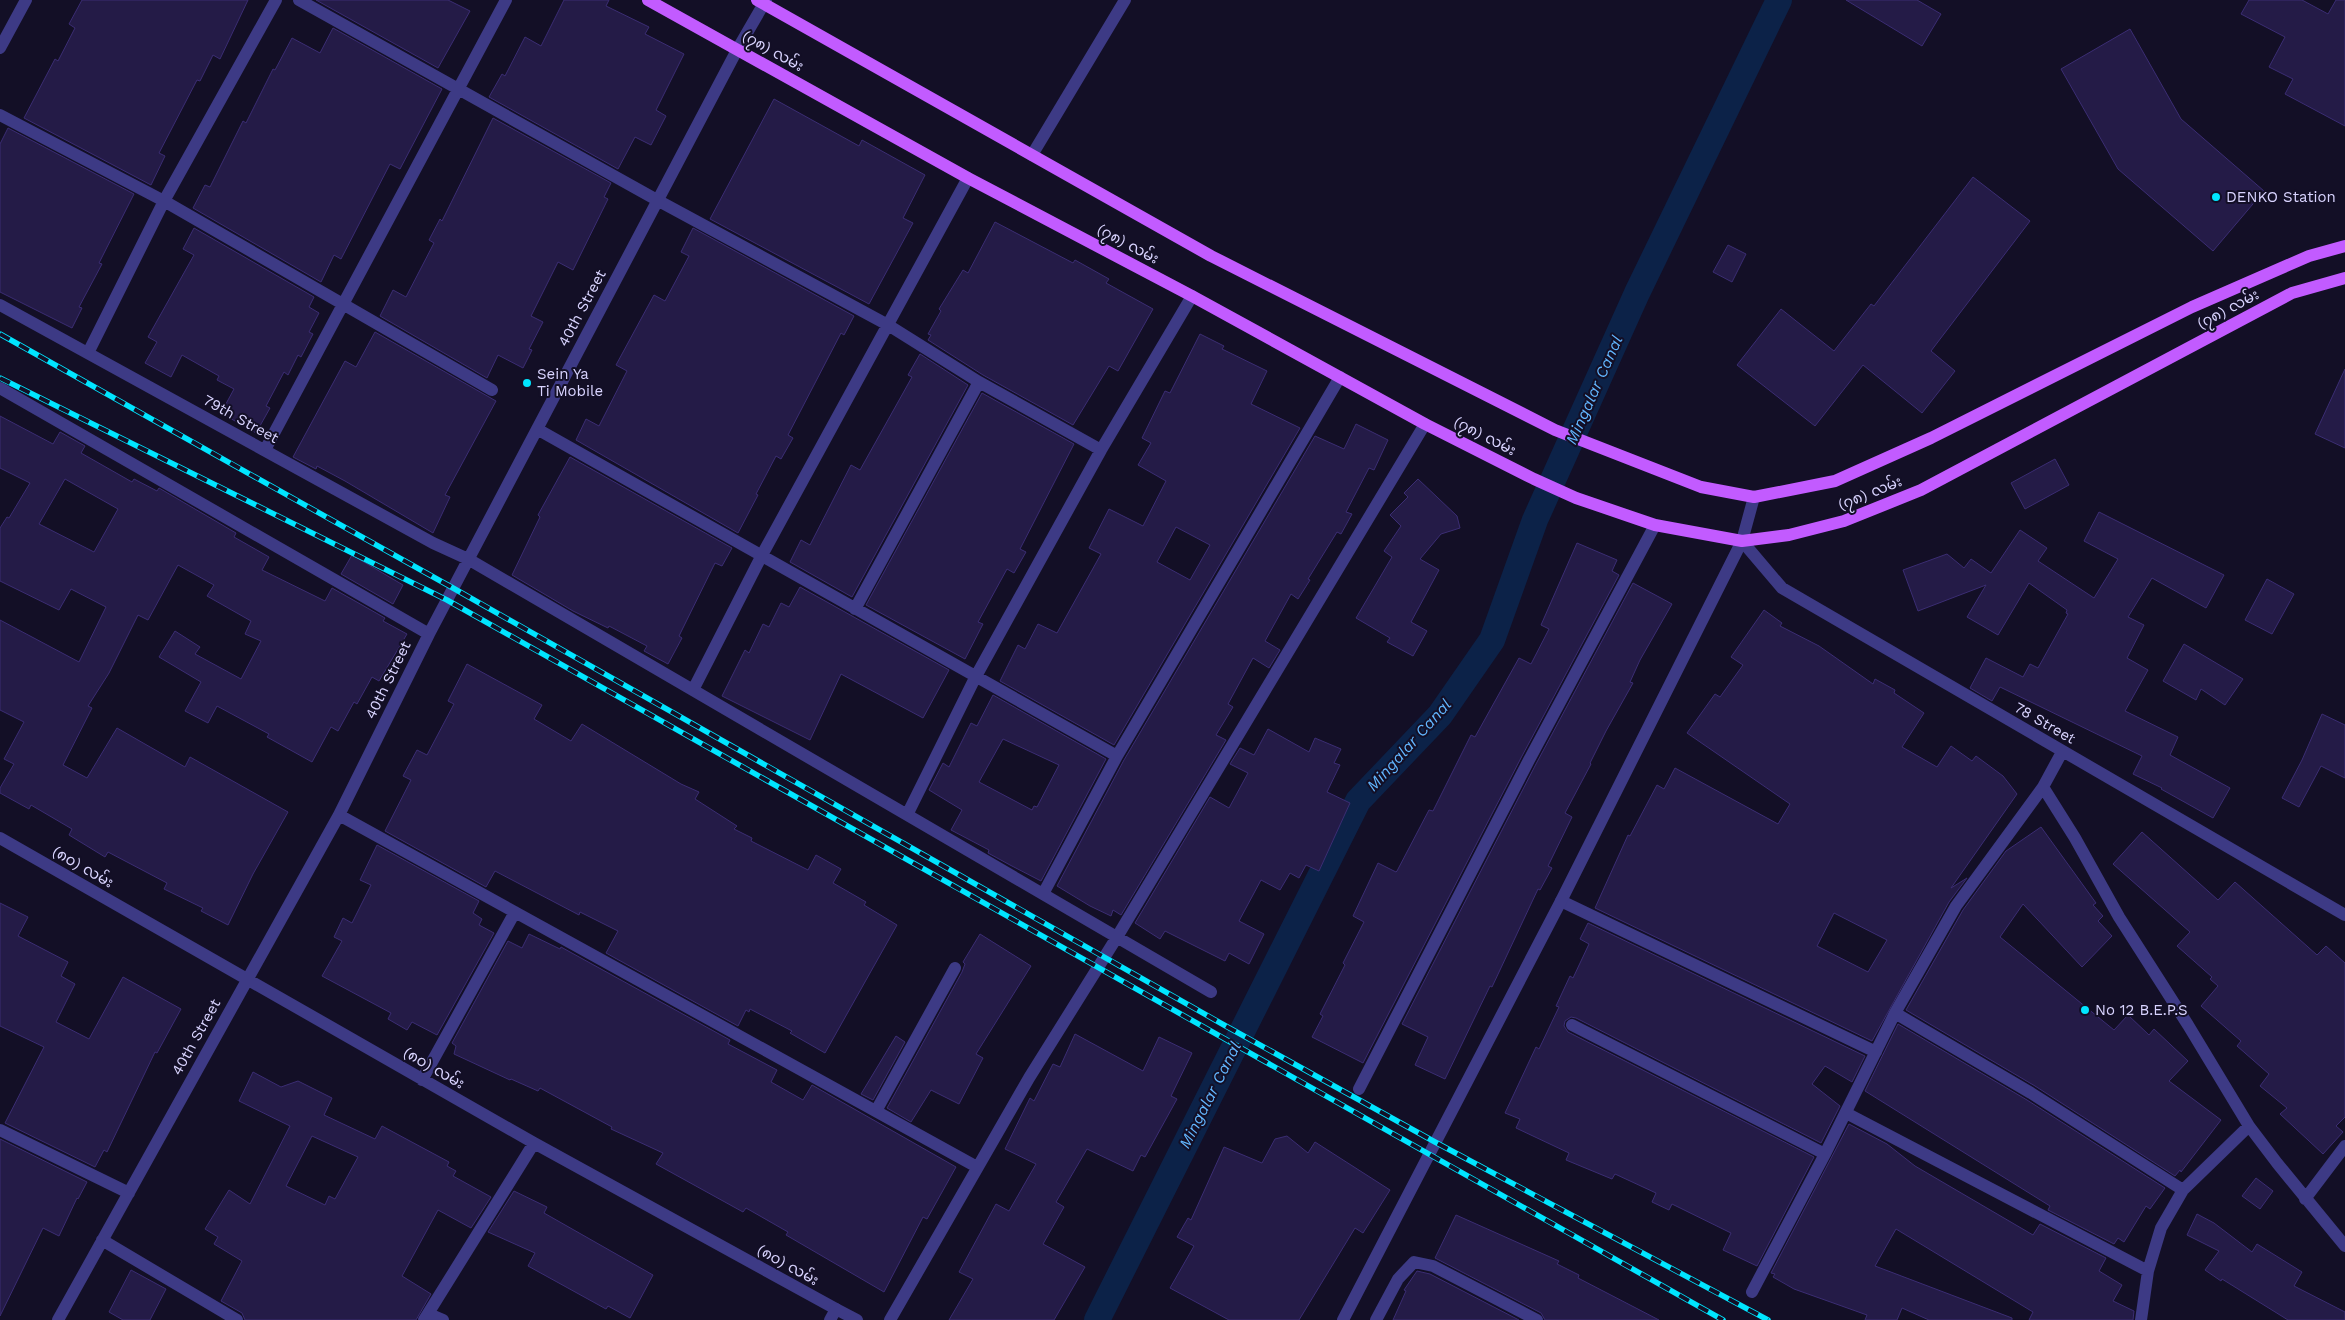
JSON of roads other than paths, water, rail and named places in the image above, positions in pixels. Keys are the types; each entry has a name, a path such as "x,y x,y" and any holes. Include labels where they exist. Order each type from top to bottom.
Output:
{"main road":[{"name":"(၇၈) လမ်း","path":"648,0 968,178 1192,296 1425,424 1534,479 1576,498 1655,525 1742,541 1789,535 1844,521 1921,490 2292,293 2345,278"},
{"name":"(၇၈) လမ်း","path":"762,1 1211,256 1555,430 1701,487 1754,497 1835,481 1931,438 2192,307 2309,256 2345,246"}],"street":[{"path":"0,48 26,0"},
{"path":"88,352 164,200 276,0"},
{"path":"299,0 657,200 888,325 979,382 1101,450"},
{"path":"265,450 457,87 506,0"},
{"path":"1032,155 1125,0"},
{"name":"40th Street","path":"58,1320 130,1193 246,979 339,815 429,634 762,1"},
{"path":"0,115 164,200 492,390"},
{"path":"693,690 762,555 968,178"},
{"path":"907,815 975,678 1101,450 1192,296"},
{"name":"79th Street","path":"0,305 433,543 468,560 1211,992"},
{"path":"1043,894 1117,756 1340,377"},
{"path":"855,609 979,382"},
{"path":"0,388 429,634"},
{"path":"890,1320 1029,1078 1117,937 1425,424"},
{"path":"537,428 975,678 1117,756"},
{"path":"1343,1320 1561,901 1742,541 1754,497"},
{"path":"1359,1089 1529,760 1655,525"},
{"name":"78 Street","path":"1742,541 1782,588 2345,915"},
{"path":"1752,1292 1825,1154 1895,1013 1956,906 2043,787 2062,752"},
{"path":"2043,787 2075,838 2119,917 2188,1025 2249,1126 2305,1199 2345,1246"},
{"path":"339,815 977,1167"},
{"name":"(၈၀) လမ်း","path":"0,838 833,1315 857,1320"},
{"path":"1561,901 1876,1052"},
{"path":"422,1080 515,912"},
{"path":"876,1112 955,968"},
{"path":"1895,1013 2031,1093 2183,1190"},
{"path":"1572,1025 1825,1154"},
{"path":"1846,1113 2148,1271"},
{"path":"2141,1320 2148,1271 2161,1228 2183,1190 2249,1126"},
{"path":"0,1130 130,1193"},
{"path":"443,1320 426,1317 534,1143"},
{"path":"2305,1199 2345,1146"},
{"path":"102,1240 237,1320"},
{"path":"1376,1320 1398,1279 1414,1262 1433,1266 1532,1319"}],"waterway":[{"name":"Mingalar Canal","path":"1097,1320 1358,801 1440,715 1492,640 1535,520 1637,293 1779,0"}],"railway":[{"path":"0,334 453,588 1224,1025 1435,1142 1768,1320"},
{"path":"0,378 447,600 1723,1320"}],"place":[{"name":"DENKO Station","path":"2216,197"},
{"name":"Sein Ya Ti Mobile","path":"527,383"},
{"name":"No 12 B.E.P.S","path":"2085,1010"}]}
